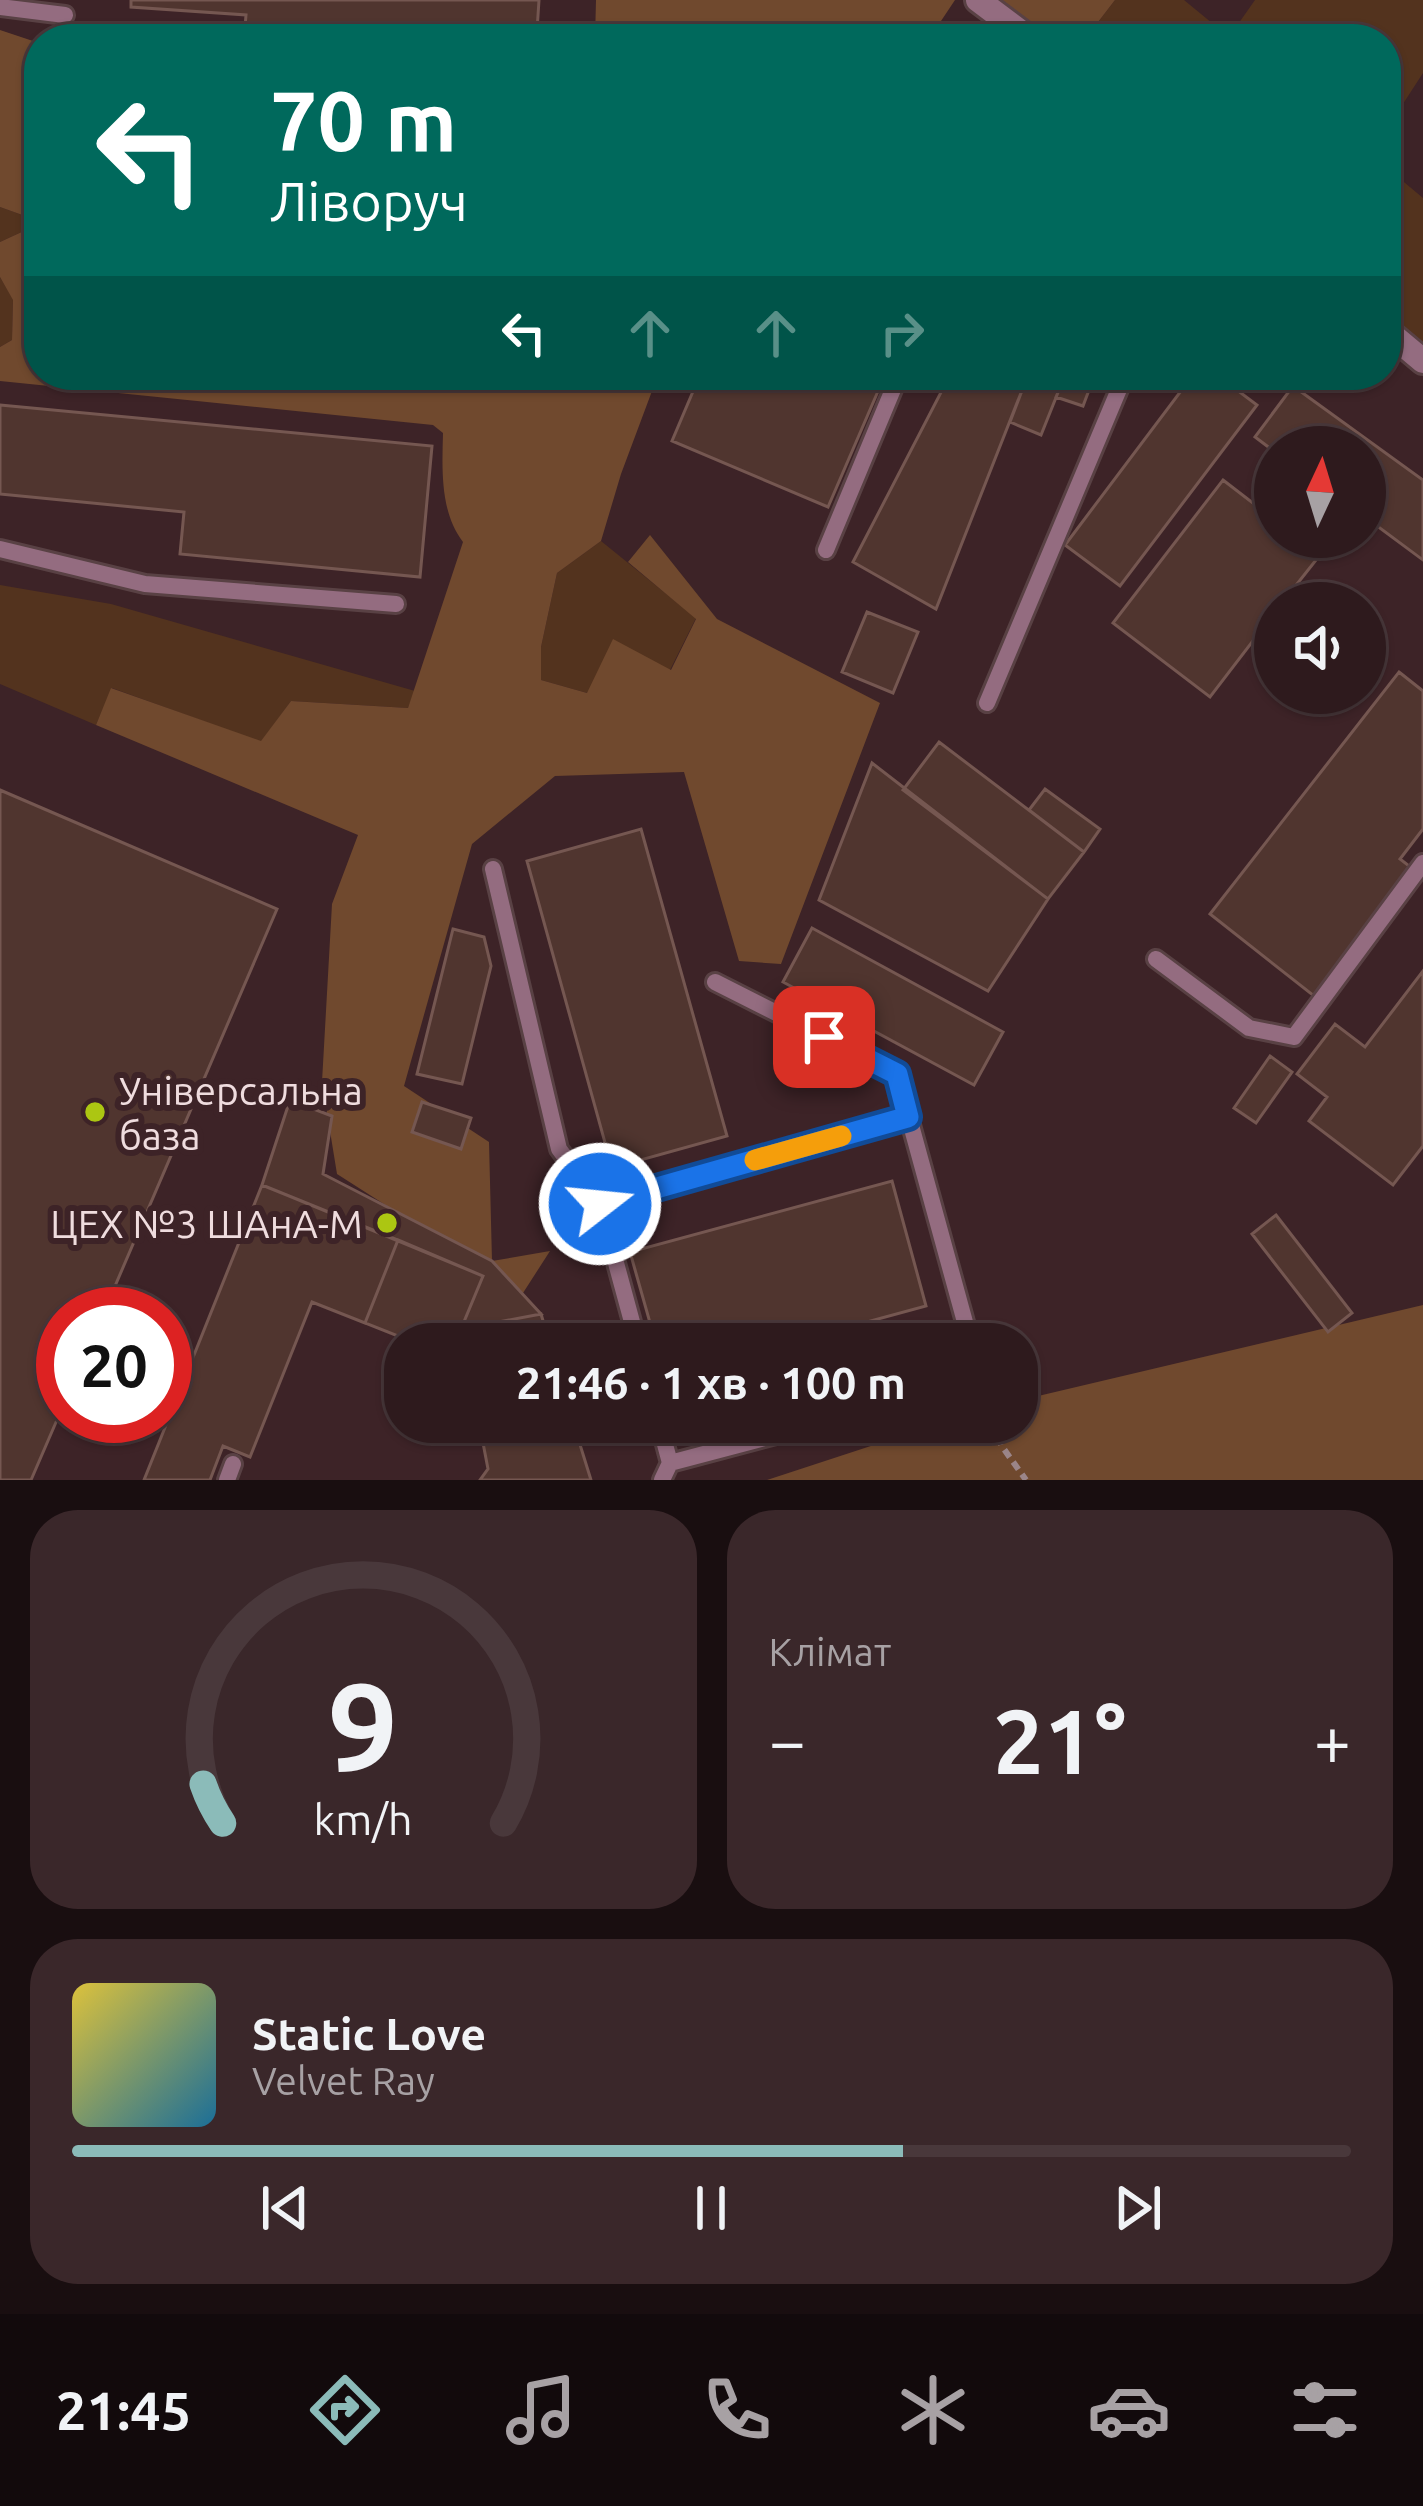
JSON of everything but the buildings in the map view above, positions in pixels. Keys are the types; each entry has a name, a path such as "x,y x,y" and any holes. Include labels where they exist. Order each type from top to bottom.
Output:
{"street":[{"path":"978,0 1010,24"}],"lane":[{"path":"0,7 64,15"},
{"path":"826,550 893,390"},
{"path":"987,703 1119,390"},
{"path":"0,550 145,584 396,604"},
{"path":"1156,959 1249,1028 1294,1036 1423,863"},
{"path":"494,869 559,1149 600,1204 632,1323"},
{"path":"715,982 897,1074 965,1323"},
{"path":"600,1204 908,1117"},
{"path":"666,1472 758,1443"}],"path":[{"path":"1000,1443 1026,1480"}],"shaded area":[{"path":"596,0 955,0 939,24 595,24"},
{"path":"978,0 1115,0 1097,24 1010,24"},
{"path":"1115,0 1184,0 1213,24 1097,24"},
{"path":"1255,0 1423,0 1423,73 1401,107 1401,24 1238,24"},
{"path":"0,30 24,38 24,216 0,207"},
{"path":"1401,180 1423,198 1423,361 1401,343"},
{"path":"0,207 24,216 24,231 0,242"},
{"path":"24,231 24,383 0,381 0,347 12,340 13,300 0,277 0,242"},
{"path":"0,277 13,299 12,340 0,347"},
{"path":"89,390 652,390 601,541 557,573 541,647 541,680 587,693 613,639 671,670 696,619 628,562 650,535 717,619 880,703 781,964 739,961 684,772 555,776 472,844 404,1086 489,1142 492,1261 550,1251 523,1293 337,1174 322,1082 332,904 358,835 96,725 111,688 261,741 291,701 408,708 463,542 446,504 443,433 433,425"},
{"path":"601,541 696,618 670,670 587,693 541,680 541,647 557,573"},
{"path":"0,585 111,604 415,691 408,708 291,701 261,742 112,688 96,725 0,684"},
{"path":"1423,1305 1423,1480 767,1480 880,1443 1038,1443 1038,1396"}],"slow traffic":[{"path":"755,1160 841,1136"}],"place":[{"name":"Універсальна база","path":"95,1112"},
{"name":"ЦЕХ №3 ШАнА-М","path":"387,1223"}],"route":[{"path":"600,1204 908,1117 897,1074 824,1037"}]}
